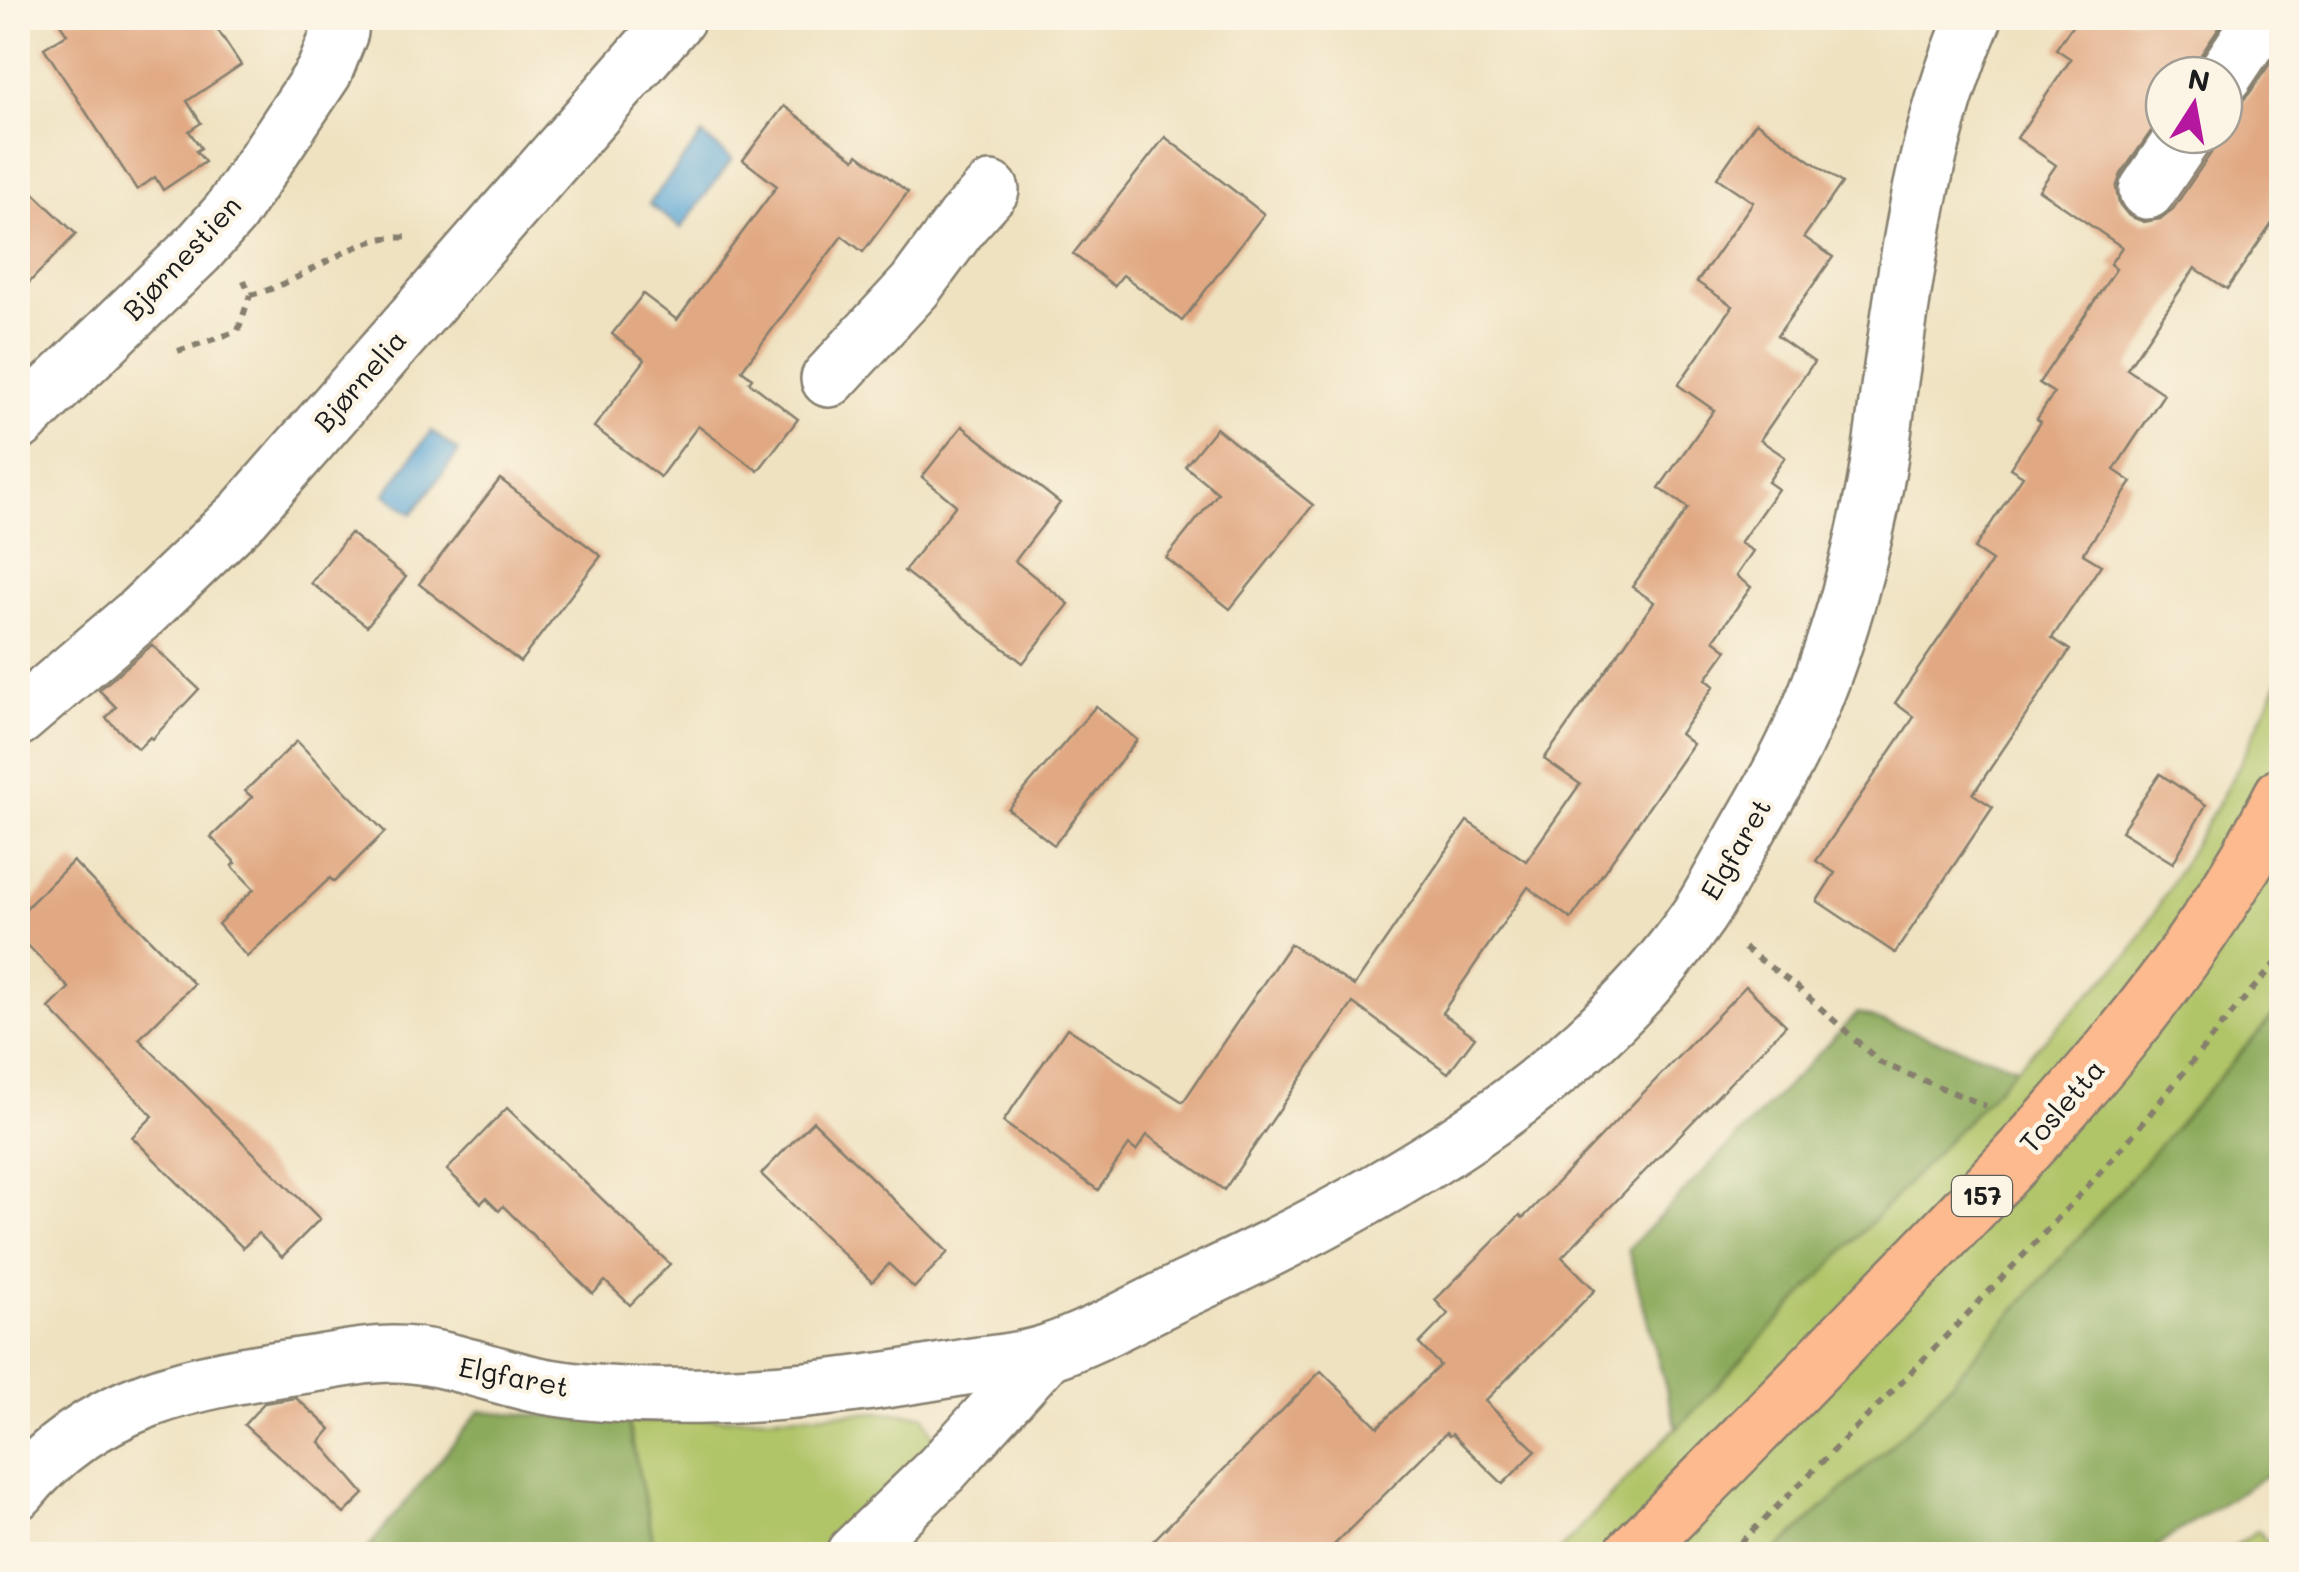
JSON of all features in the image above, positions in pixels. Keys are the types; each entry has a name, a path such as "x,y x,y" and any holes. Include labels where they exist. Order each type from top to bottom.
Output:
{"main road":[{"name":"Tosletta","path":"1632,1554 2088,1078 2196,936 2282,795"}],"street":[{"name":"Bjørnestien","path":"18,423 197,250 230,212 324,72 340,32 341,18"},
{"name":"Bjørnelia","path":"18,718 141,613 244,514 677,18"},
{"name":"Elgfaret","path":"18,1491 34,1470 74,1434 182,1388 241,1374 390,1354 416,1356 544,1386 597,1392 705,1395 870,1383 1046,1354 1343,1212 1417,1170 1499,1114 1591,1038 1698,916 1786,763 1804,724 1842,621 1873,496 1910,241 1939,112 1952,68 1974,18"},
{"path":"2238,55 2263,18"},
{"path":"2147,191 2171,155"},
{"path":"829,380 915,286 990,190"},
{"name":"Elgfaret","path":"854,1554 942,1469 1046,1354"}],"path":[{"path":"230,212 254,225 240,259 241,275 250,296 278,289 325,262 378,240 419,236 450,244 469,256"},
{"path":"1698,916 1796,986 1881,1064 2011,1116 2037,1135 2088,1186"},
{"path":"1729,1554 1821,1464 2088,1186 2236,1006 2282,957"}],"green space":[{"path":"2281,675 2281,1007 1920,1418 1773,1554 1556,1554 2017,1067 2131,953 2237,770"},
{"path":"2281,1007 2281,1466 2148,1554 1773,1554 1920,1418"},
{"path":"1858,1013 2017,1067 1677,1429 1628,1249"},
{"path":"480,1411 628,1422 656,1554 363,1554"},
{"path":"878,1412 924,1415 935,1438 890,1488 818,1554 656,1554 628,1422"},
{"path":"2258,1530 2277,1554 2224,1554"}],"water":[{"path":"702,135 732,159 681,228 649,204"},
{"path":"431,431 459,452 412,514 385,494"}],"building":[{"path":"56,18 210,18 241,65 187,101 201,123 189,131 205,162 163,190 155,177 137,190 44,48 67,34"},
{"path":"2078,18 2226,18 2201,55 2144,55 2144,141 2116,188 2119,204 2129,216 2144,222 2160,219 2173,209 2210,155 2244,155 2244,99 2282,46 2282,209 2227,289 2195,268 2127,369 2164,394 2114,470 2132,482 2083,554 2101,565 2052,638 2070,650 1973,794 1993,807 1895,953 1817,901 1835,873 1816,861 1914,717 1895,703 1992,561 1974,549 2023,476 2010,468 2041,422 2037,419 2054,393 2039,383 2116,269 2110,264 2122,247 2039,190 2056,165 2017,138 2071,59 2056,49"},
{"path":"784,106 855,159 858,154 908,192 863,252 842,236 742,370 752,378 749,382 798,419 758,471 698,426 660,477 594,427 645,360 612,334 643,294 677,320 777,186 743,160"},
{"path":"1756,122 1842,183 1804,237 1833,257 1777,336 1814,362 1760,440 1785,457 1768,482 1778,489 1740,543 1753,551 1736,576 1751,587 1714,640 1727,650 1706,679 1714,686 1680,734 1693,744 1571,919 1528,887 1442,1013 1475,1037 1448,1073 1353,1003 1224,1190 1147,1135 1136,1151 1129,1145 1098,1190 1003,1122 1067,1028 1183,1102 1290,944 1354,986 1467,821 1526,861 1580,784 1544,759 1654,602 1632,587 1688,508 1659,488 1714,410 1678,385 1733,306 1697,282 1753,202 1717,178"},
{"path":"1165,137 1264,214 1182,321 1123,275 1114,286 1073,254"},
{"path":"18,178 76,234 18,294"},
{"path":"962,426 1060,503 1015,561 1069,604 1023,663 904,571 956,505 922,477"},
{"path":"1216,428 1313,505 1230,609 1166,558 1218,493 1185,466"},
{"path":"500,479 601,556 520,662 419,584"},
{"path":"350,533 406,577 367,626 311,583"},
{"path":"152,645 199,689 138,749 106,718 116,707 99,690"},
{"path":"1096,706 1137,740 1054,845 1008,809"},
{"path":"297,741 385,832 247,957 218,924 254,889 211,837 252,797 245,791"},
{"path":"2160,774 2206,805 2173,863 2121,831"},
{"path":"73,861 194,984 139,1039 320,1219 282,1257 258,1233 243,1248 132,1137 153,1116 49,1008 69,988 18,935 18,916"},
{"path":"1746,986 1786,1025 1562,1257 1595,1290 1485,1401 1536,1451 1503,1484 1452,1434 1446,1433 1325,1554 1140,1554 1321,1371 1378,1427 1440,1365 1419,1344 1448,1314 1435,1300 1520,1215 1523,1218"},
{"path":"507,1108 670,1264 630,1305 605,1281 593,1294 503,1206 499,1211 486,1198 481,1203 447,1170"},
{"path":"813,1121 948,1252 914,1288 889,1264 872,1282 761,1174"},
{"path":"296,1398 331,1429 320,1442 364,1494 344,1514 244,1425 264,1403"}]}
